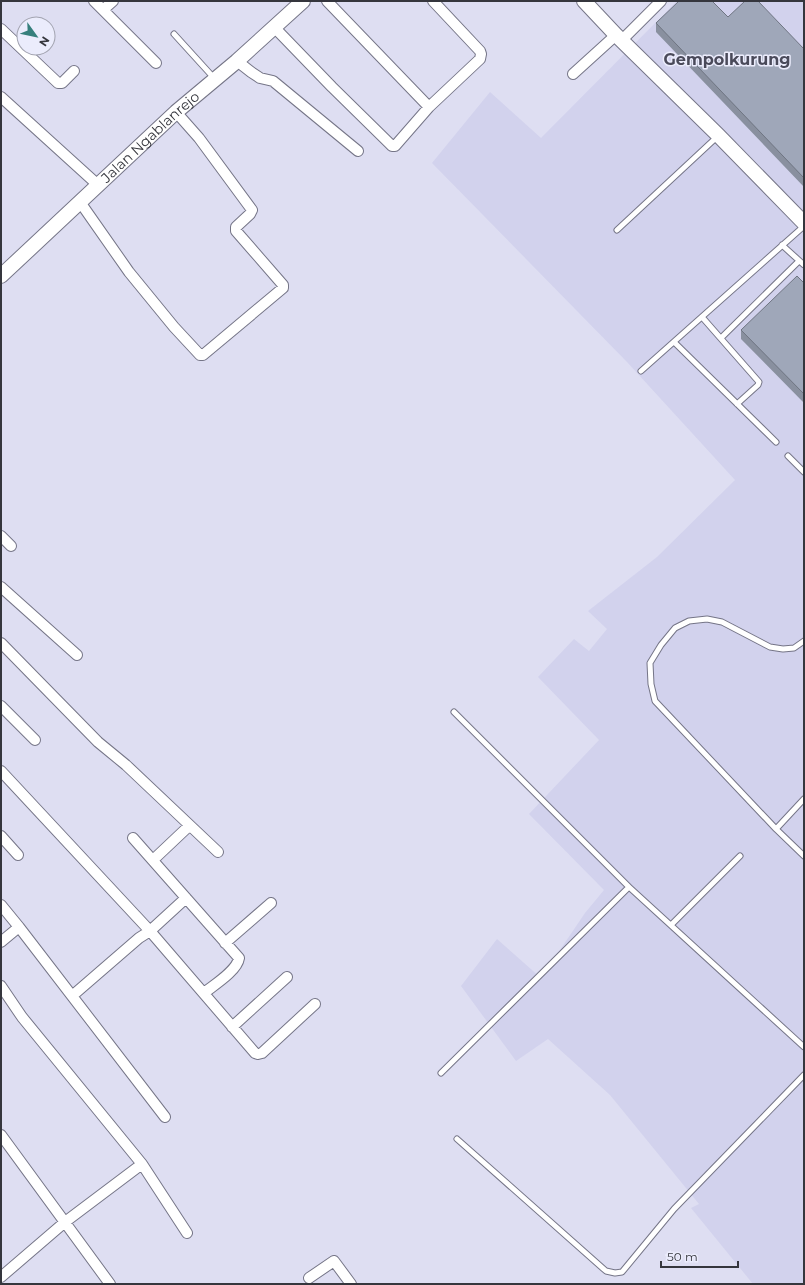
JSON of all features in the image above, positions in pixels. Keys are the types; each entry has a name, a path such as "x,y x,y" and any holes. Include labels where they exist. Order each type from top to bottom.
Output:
{"street":[{"path":"94,1 104,9 156,63"},
{"path":"104,9 113,1"},
{"name":"Jalan Ngablanrejo","path":"1,276 176,112 238,61 303,1"},
{"path":"327,1 429,107"},
{"path":"274,27 332,87 392,146 395,146 429,107 480,59 480,51 433,1"},
{"path":"584,1 618,38 718,135 804,223"},
{"path":"573,74 661,1"},
{"path":"1,29 58,83 62,83 74,71"},
{"path":"238,61 250,72 260,78 273,81 358,151"},
{"path":"1,96 98,185"},
{"path":"80,202 129,272 174,327 200,355 203,355 283,288 283,285 236,230 236,227 250,214 252,210 199,138 176,112"},
{"path":"1,536 11,546"},
{"path":"1,587 77,656"},
{"path":"1,643 98,742 126,765 218,852"},
{"path":"1,706 35,740"},
{"path":"1,771 150,931 255,1053 262,1053 315,1004"},
{"path":"153,860 189,826"},
{"path":"1,836 18,855"},
{"path":"133,838 239,958 234,969 204,994"},
{"path":"72,996 139,938 150,931 186,898"},
{"path":"225,943 270,903"},
{"path":"1,905 165,1117"},
{"path":"1,942 19,927"},
{"path":"232,1027 287,977"},
{"path":"1,986 22,1017 142,1164 188,1233"},
{"path":"1,1135 110,1284"},
{"path":"2,1272 142,1164"},
{"path":"309,1278 334,1261 351,1284"}],"lane":[{"path":"174,34 215,79"},
{"path":"617,230 718,135"},
{"path":"641,371 804,226"},
{"path":"782,245 804,265"},
{"path":"721,338 799,261"},
{"path":"702,317 759,382 758,385 736,404"},
{"path":"674,342 776,442"},
{"path":"788,456 804,472"},
{"path":"804,641 794,648 784,649 770,647 722,622 707,618 689,621 675,628 660,645 650,664 651,684 655,701 776,829 804,856"},
{"path":"454,712 629,887 804,1047"},
{"path":"776,829 804,799"},
{"path":"671,925 740,856"},
{"path":"440,1073 629,887"},
{"path":"456,1139 606,1271 615,1273 622,1272 674,1209 804,1075"}],"shaded area":[{"path":"677,1 804,1 804,1284 753,1284 691,1208 699,1204 610,1095 548,1039 516,1061 461,986 497,939 541,978 585,913 604,890 529,814 599,740 538,677 574,639 589,651 607,629 588,611 657,557 735,480 627,362 432,163 490,92 541,138"}],"building":[{"path":"679,1 712,1 728,17 745,1 758,1 804,49 804,178 656,23"},
{"path":"797,276 804,283 804,394 741,330"}],"district":[{"name":"Gempolkurung","path":"727,59"}]}
